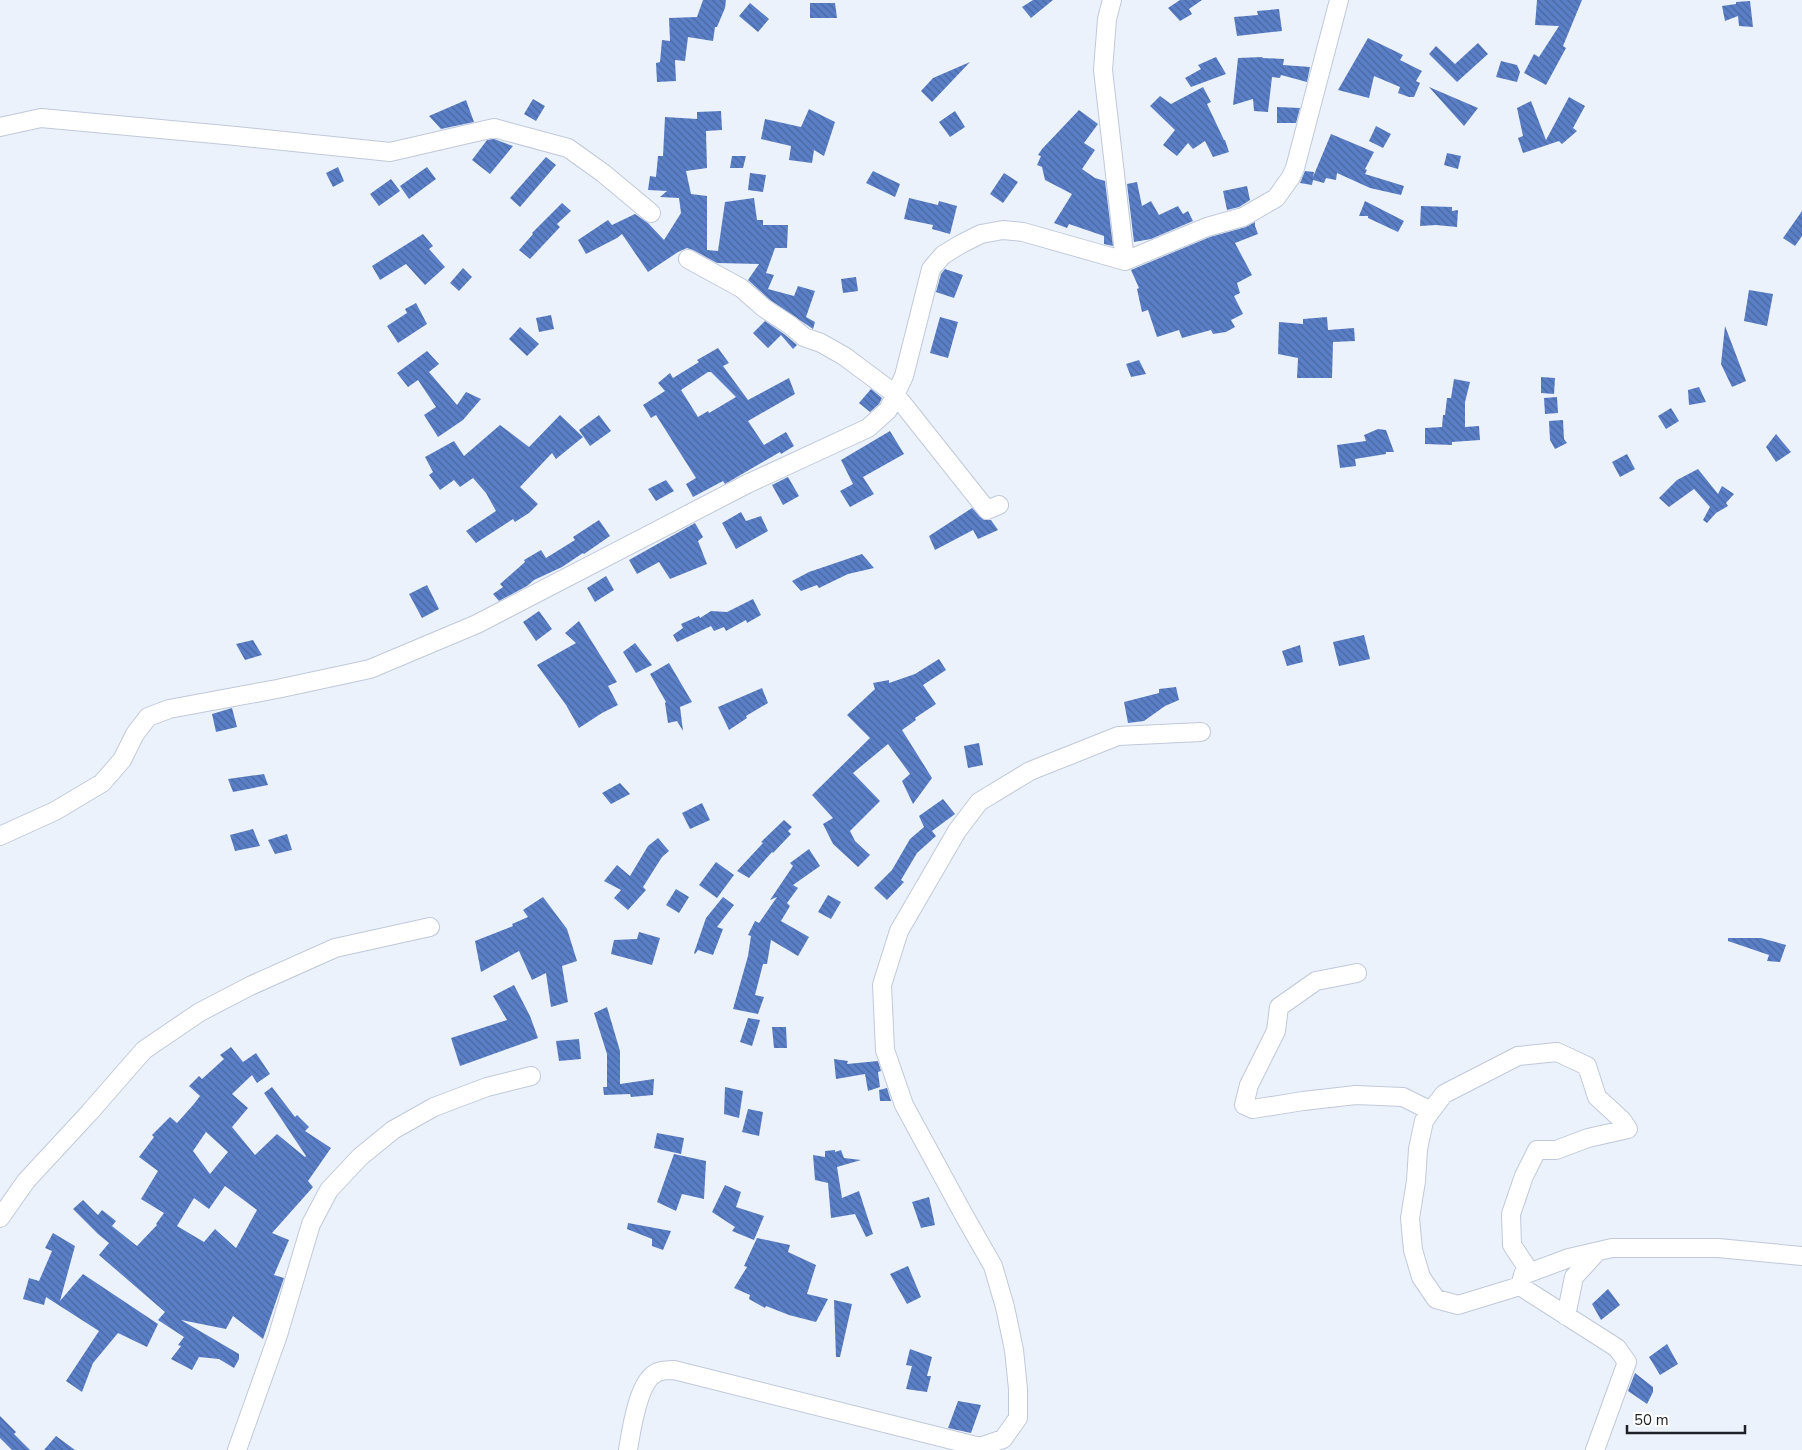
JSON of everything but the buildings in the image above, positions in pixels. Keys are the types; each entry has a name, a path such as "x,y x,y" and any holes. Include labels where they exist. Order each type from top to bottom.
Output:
{"street":[{"path":"1112,0 1107,19 1103,70 1125,261"},
{"path":"0,836 56,811 102,783 122,760 135,734 148,718 169,709 370,669 477,624 747,484 868,428 888,410 904,376 931,270 943,255 981,234 1003,230 1023,232 1125,261 1207,227 1243,217 1276,198 1295,168 1339,0"},
{"path":"0,127 41,118 390,152 494,128 568,148 603,173 651,213"},
{"path":"688,259 741,288 764,308 804,337 821,343 844,356 895,394 987,510 999,504"},
{"path":"628,1450 636,1406 648,1382 657,1372 674,1370 980,1447 1003,1439 1018,1418 1018,1389 1014,1350 1005,1307 993,1266 904,1105 885,1050 882,985 899,931 957,831 979,802 1030,772 1118,736 1201,732"},
{"path":"0,1218 26,1181 90,1113 144,1050 200,1012 250,986 335,948 430,927"},
{"path":"1357,973 1316,981 1279,1007 1276,1031 1249,1085 1244,1105 1253,1109 1356,1095 1403,1096 1431,1111"},
{"path":"1595,1450 1627,1362 1617,1348 1566,1316 1525,1279 1512,1246 1512,1214 1524,1176 1537,1150 1556,1150 1588,1138 1628,1129 1622,1120 1597,1097 1587,1066 1557,1052 1518,1056 1444,1094 1424,1121 1418,1149 1416,1181 1410,1218 1413,1250 1421,1277 1436,1299 1458,1305 1525,1279 1569,1258 1612,1248 1718,1248 1802,1256"},
{"path":"237,1450 278,1334 311,1224 329,1190 360,1157 393,1130 426,1112 487,1086 531,1076"},
{"path":"1566,1316 1574,1277 1597,1252"}]}
